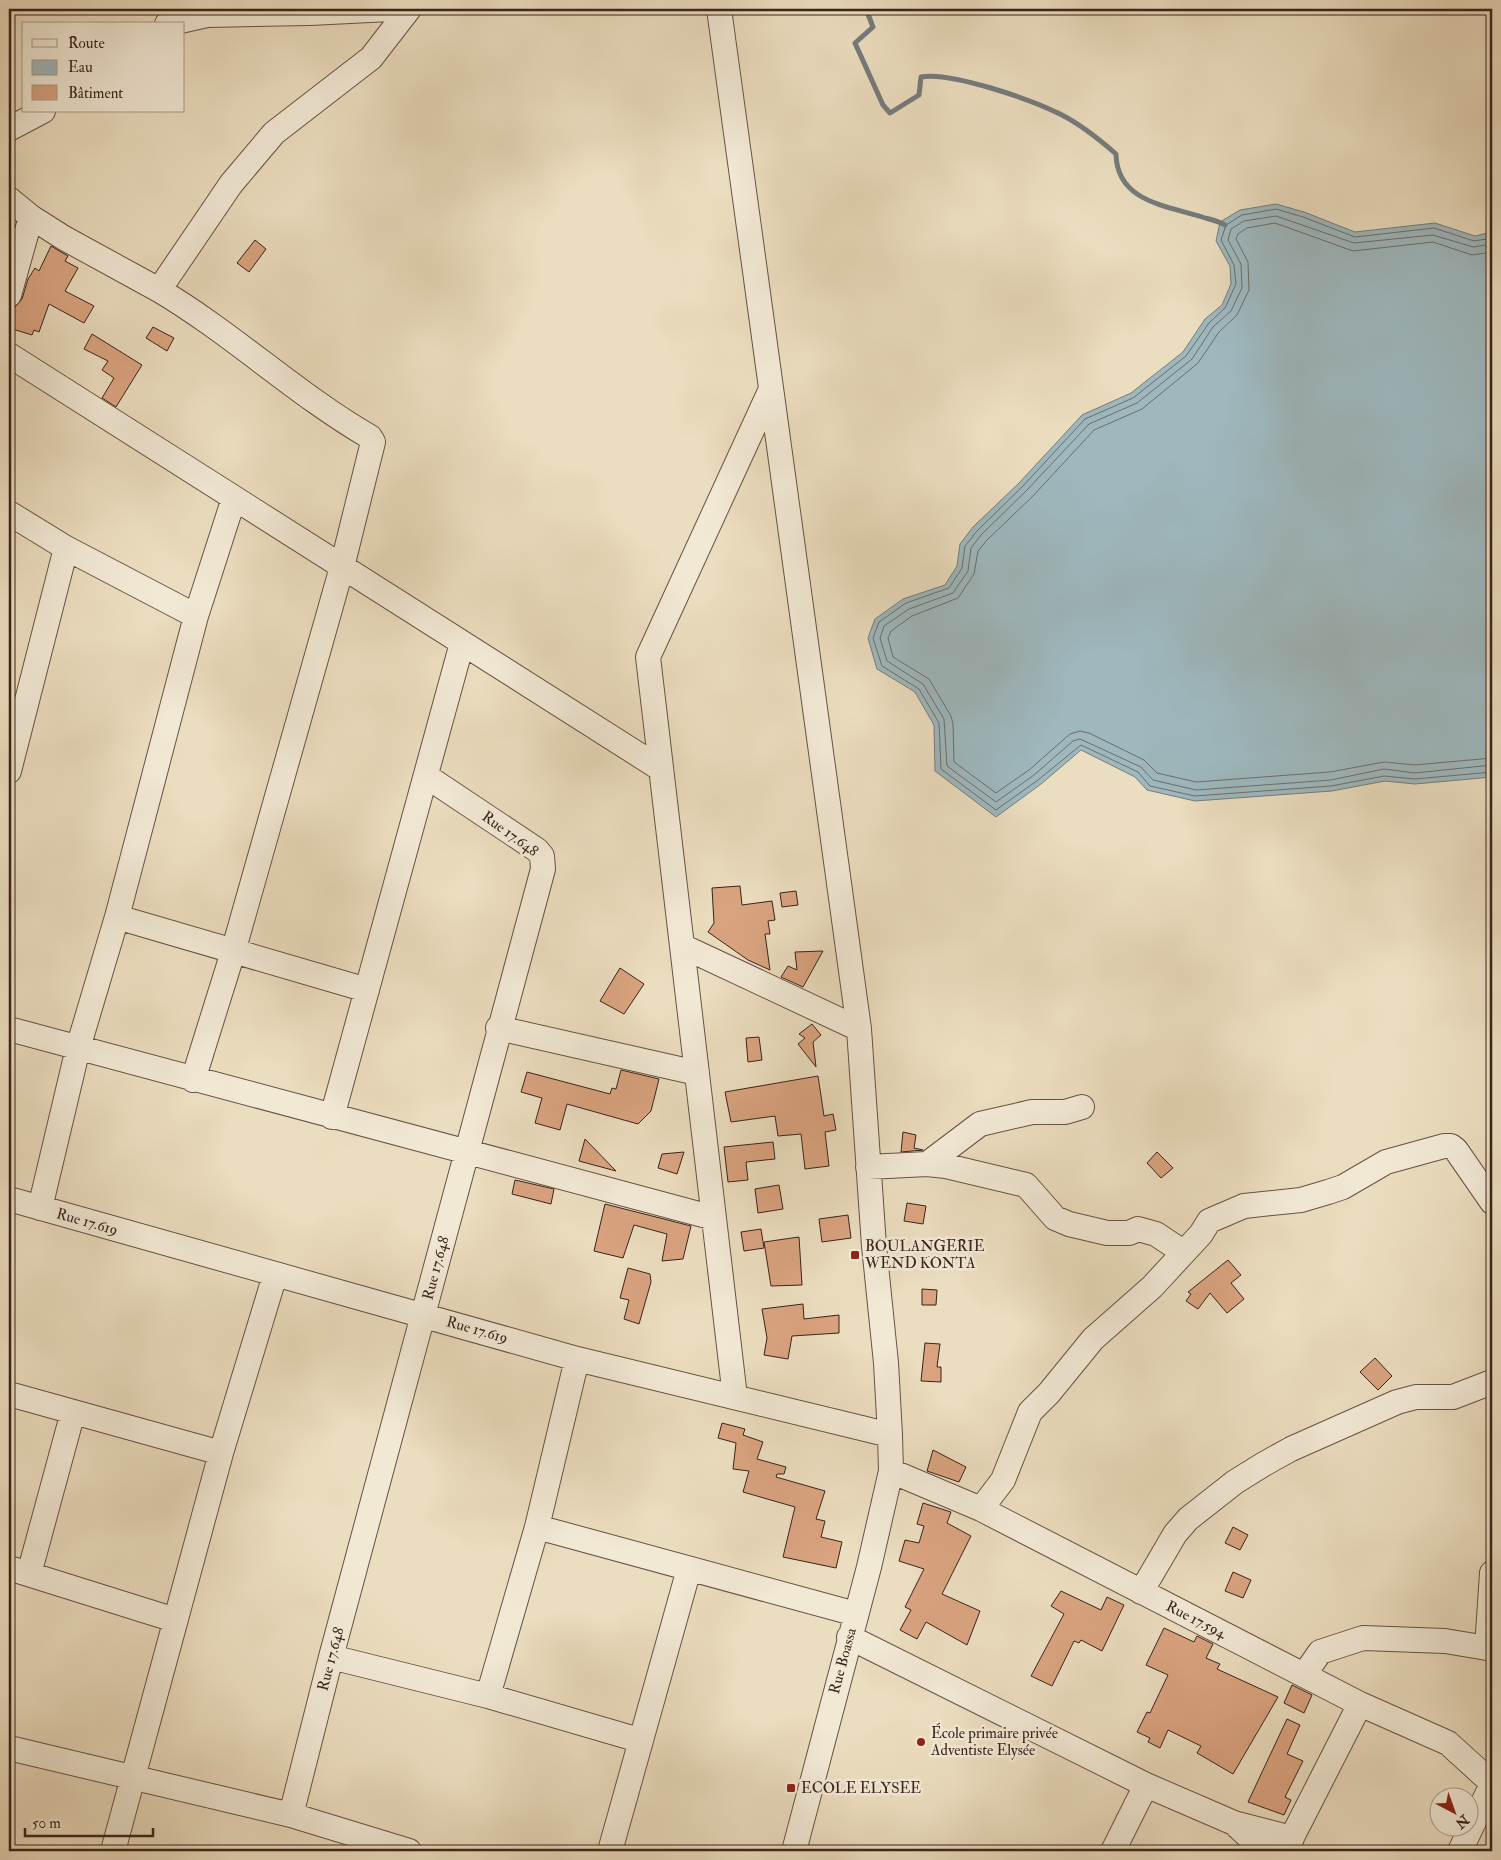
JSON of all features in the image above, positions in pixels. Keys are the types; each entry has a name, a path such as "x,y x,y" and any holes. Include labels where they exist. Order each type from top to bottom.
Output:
{"street":[{"path":"176,22 207,15 390,9"},
{"path":"159,290 231,184 274,134 372,58 409,9"},
{"name":"Rue Boassa","path":"719,9 859,1028 868,1167 886,1363 890,1435 891,1471 794,1851"},
{"path":"9,129 41,112"},
{"path":"9,199 53,232 159,290 221,330 303,394 372,438 372,452 342,567 232,952 193,1080"},
{"path":"9,295 31,217"},
{"path":"9,355 661,769"},
{"path":"735,1397 649,654 771,389"},
{"path":"40,1208 78,1048 117,917 196,616 234,498"},
{"path":"9,513 66,548 196,616"},
{"path":"9,771 66,548"},
{"path":"332,1117 462,643"},
{"name":"Rue 17.648","path":"292,1816 331,1657 498,1028 543,869 542,856 529,844 426,776"},
{"path":"117,917 367,990"},
{"path":"682,946 859,1028"},
{"path":"498,1028 697,1073"},
{"path":"9,1029 193,1080 714,1218"},
{"path":"927,1164 980,1124 1032,1112 1065,1112 1082,1107"},
{"path":"981,1510 1003,1480 1030,1412 1049,1394 1093,1338 1152,1287 1210,1221 1222,1214 1244,1206 1301,1200 1328,1192 1343,1187 1386,1162 1438,1146 1451,1146 1456,1150 1492,1202"},
{"path":"868,1167 927,1164 973,1171 1026,1185 1032,1189 1046,1210 1062,1221 1107,1233 1129,1233 1138,1229 1156,1234 1183,1252"},
{"name":"Rue 17.619","path":"9,1199 577,1359 890,1435"},
{"path":"113,1851 135,1778 175,1620 221,1453 274,1275"},
{"path":"488,1696 537,1527 577,1359"},
{"path":"1141,1592 1175,1534 1188,1519 1236,1482 1264,1464 1291,1449 1397,1402 1416,1397 1453,1397 1492,1382"},
{"path":"9,1394 221,1453"},
{"path":"73,1412 19,1571 175,1620"},
{"name":"Rue 17.594","path":"891,1471 981,1510 1360,1704 1448,1743 1492,1784"},
{"path":"537,1527 856,1614"},
{"path":"610,1851 639,1740 688,1569"},
{"path":"1304,1675 1320,1652 1363,1638 1445,1641 1487,1648 1492,1573"},
{"path":"849,1637 1146,1785 1288,1845 1360,1704"},
{"path":"331,1657 488,1696 639,1740"},
{"path":"9,1748 292,1816 406,1851"},
{"path":"1460,1851 1492,1784"},
{"path":"1113,1851 1146,1785"},
{"path":"1234,1823 1264,1851"}],"water":[{"path":"1276,204 1304,212 1355,232 1435,223 1475,236 1492,232 1492,777 1415,784 1385,781 1332,791 1195,801 1147,790 1135,777 1081,750 1041,784 996,817 935,771 934,725 915,692 877,669 868,638 875,619 903,599 945,585 957,566 960,544 973,527 1019,483 1082,415 1131,393 1183,352 1205,319 1222,305 1231,284 1230,266 1216,241 1220,222 1240,210"}],"building":[{"path":"255,240 266,249 249,272 237,263"},
{"path":"51,246 68,256 65,261 78,268 65,291 94,306 84,323 49,304 39,332 34,330 32,335 9,328 15,307 22,299 28,279 35,268 39,271"},
{"path":"153,327 174,338 167,351 146,338"},
{"path":"92,334 142,365 116,407 102,398 114,378 102,370 108,361 84,349"},
{"path":"740,886 742,905 772,901 775,920 768,921 770,934 765,934 770,970 748,960 708,932 714,923 712,888"},
{"path":"796,891 798,905 782,907 780,893"},
{"path":"823,951 803,987 781,977 788,966 797,970 795,952"},
{"path":"620,968 644,984 624,1014 600,1001"},
{"path":"812,1024 821,1035 813,1042 816,1067 798,1044 805,1038 799,1034"},
{"path":"759,1037 762,1060 748,1062 746,1038"},
{"path":"621,1070 659,1079 651,1111 638,1124 567,1104 560,1130 535,1123 542,1098 521,1092 527,1072 610,1094 612,1088 616,1089"},
{"path":"818,1076 824,1116 833,1114 836,1130 825,1132 829,1166 805,1169 801,1134 778,1136 775,1116 731,1122 725,1092"},
{"path":"903,1132 916,1135 914,1148 923,1150 901,1152"},
{"path":"585,1139 616,1171 579,1161"},
{"path":"773,1142 775,1159 746,1162 748,1180 728,1182 724,1147"},
{"path":"684,1152 677,1174 658,1168 662,1154"},
{"path":"1157,1152 1173,1168 1161,1178 1147,1163"},
{"path":"515,1180 554,1189 551,1204 512,1194"},
{"path":"779,1185 783,1209 758,1213 755,1189"},
{"path":"907,1203 926,1206 923,1224 904,1221"},
{"path":"605,1204 691,1226 683,1259 662,1261 667,1234 634,1225 623,1258 594,1251"},
{"path":"848,1215 851,1238 822,1242 819,1219"},
{"path":"761,1229 764,1248 744,1251 741,1232"},
{"path":"799,1237 802,1285 771,1286 764,1242"},
{"path":"1228,1260 1241,1275 1231,1283 1244,1299 1227,1313 1210,1293 1198,1309 1186,1301 1191,1294 1188,1292"},
{"path":"628,1268 650,1274 651,1282 639,1324 624,1319 629,1300 620,1298"},
{"path":"922,1289 937,1290 936,1305 922,1305"},
{"path":"803,1304 804,1319 839,1315 839,1333 792,1336 788,1359 764,1355 767,1338 762,1309"},
{"path":"925,1343 940,1344 937,1367 941,1367 941,1382 921,1381"},
{"path":"1375,1358 1392,1376 1378,1390 1360,1372"},
{"path":"722,1423 745,1429 743,1435 763,1442 757,1459 786,1467 784,1474 777,1474 776,1477 825,1491 816,1519 825,1521 821,1537 842,1542 836,1568 783,1557 795,1507 743,1492 749,1471 733,1469 736,1443 718,1438"},
{"path":"933,1450 966,1467 959,1482 927,1471"},
{"path":"923,1503 951,1512 947,1523 971,1536 942,1594 980,1611 967,1645 926,1622 917,1639 900,1630 911,1610 905,1607 924,1569 899,1561 905,1540 919,1543 924,1526 917,1524"},
{"path":"1233,1527 1248,1535 1240,1550 1225,1543"},
{"path":"1233,1572 1251,1580 1243,1598 1225,1591"},
{"path":"1061,1591 1101,1610 1107,1597 1124,1605 1102,1651 1081,1640 1079,1643 1074,1641 1052,1686 1031,1676 1064,1614 1051,1606"},
{"path":"1164,1628 1194,1642 1197,1636 1213,1644 1206,1658 1220,1664 1217,1669 1278,1697 1233,1774 1197,1753 1201,1746 1168,1730 1160,1748 1148,1742 1150,1738 1137,1732 1147,1712 1150,1713 1168,1675 1146,1665"},
{"path":"1292,1685 1312,1695 1304,1713 1284,1703"},
{"path":"1287,1719 1300,1725 1287,1754 1303,1761 1285,1797 1291,1800 1284,1815 1248,1802"}],"waterway":[{"path":"866,9 873,27 855,43 883,105 890,113 919,95 921,77 934,76 970,82 1031,101 1075,122 1116,154 1118,169 1124,182 1133,191 1157,204 1225,225"}],"place":[{"name":"BOULANGERIE WEND KONTA","path":"855,1255"},
{"name":"École primaire privée Adventiste Elysée","path":"921,1742"},
{"name":"ECOLE ELYSEE","path":"791,1788"}]}
